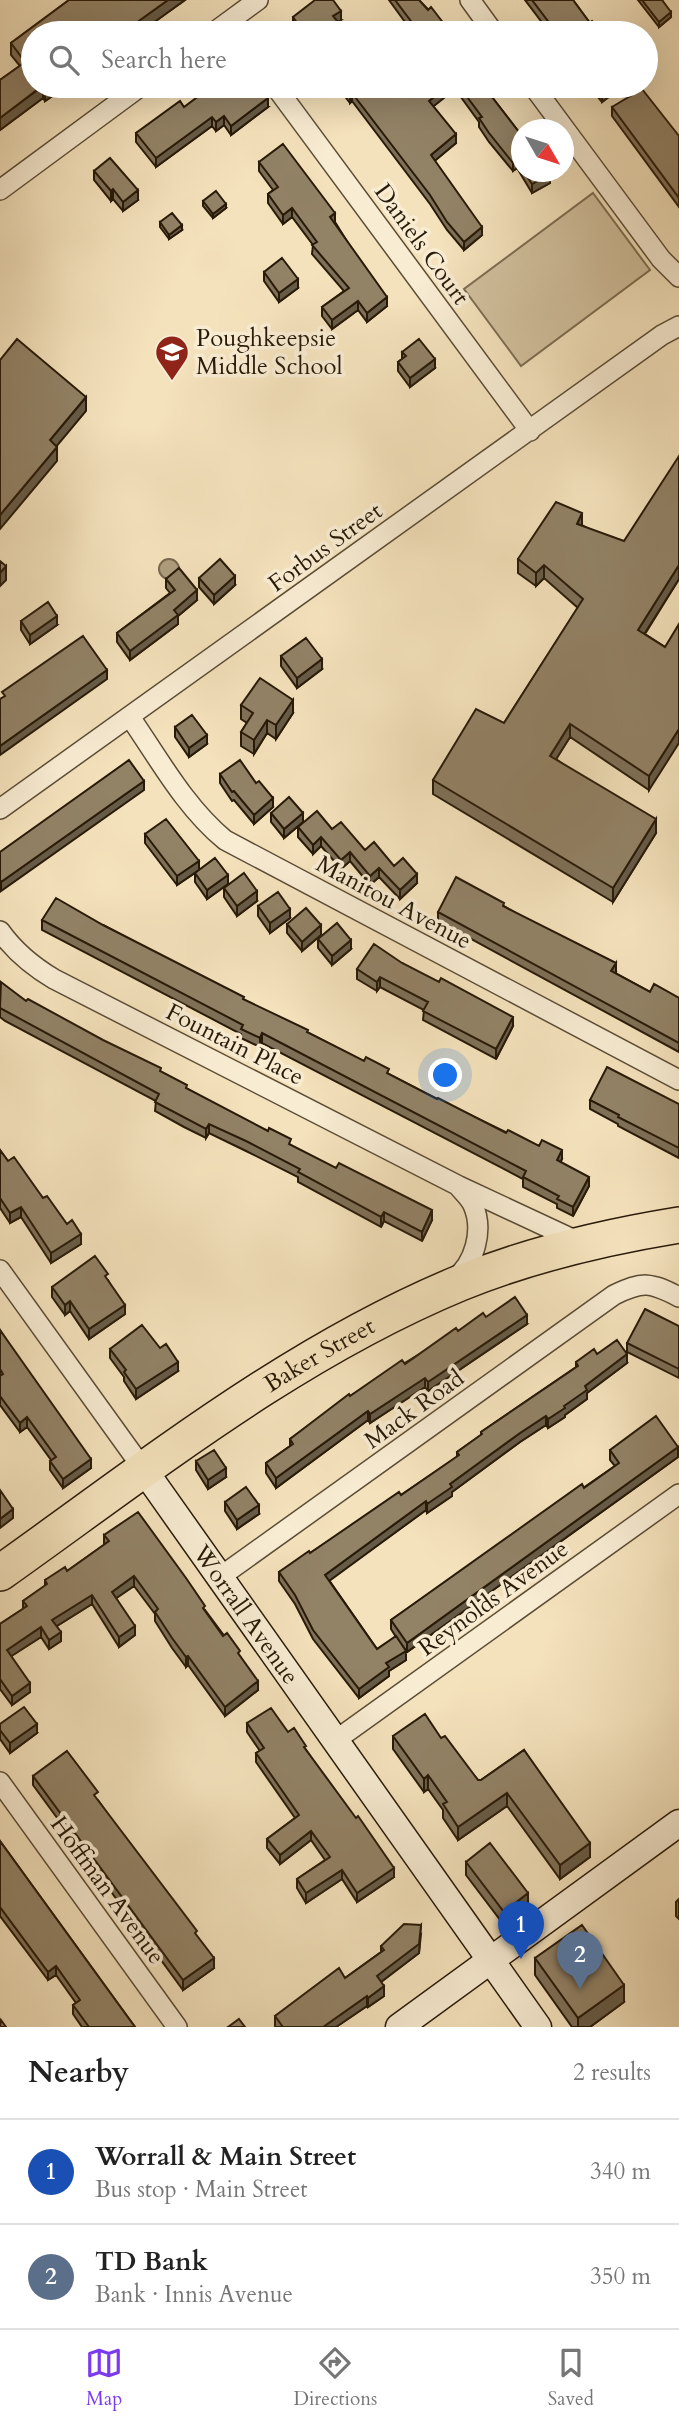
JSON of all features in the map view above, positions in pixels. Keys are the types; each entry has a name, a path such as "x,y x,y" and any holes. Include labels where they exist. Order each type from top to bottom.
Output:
{"highway":[{"name":"Baker Street","path":"0,1573 293,1368 376,1322 491,1272 583,1244 679,1225"}],"main road":[{"name":"Worrall Avenue","path":"144,1470 538,2027"},
{"path":"399,2027 679,1824"}],"street":[{"path":"235,21 258,0"},
{"path":"470,0 485,21"},
{"path":"0,190 125,98"},
{"name":"Daniels Court","path":"284,98 530,431"},
{"path":"542,98 661,259 679,277"},
{"name":"Forbus Street","path":"0,809 662,335 679,326"},
{"name":"Manitou Avenue","path":"130,717 194,810 209,827 225,839 679,1080"},
{"name":"Fountain Place","path":"0,931 11,946 32,965 54,979 459,1186 583,1244"},
{"path":"433,1295 462,1273 475,1252 478,1228 472,1204 459,1186"},
{"name":"Worrall Avenue","path":"0,1270 144,1470"},
{"name":"Mack Road","path":"220,1577 614,1295 638,1284 663,1289 679,1297"},
{"name":"Reynolds Avenue","path":"336,1740 679,1494"},
{"name":"Hoffman Avenue","path":"0,1782 177,2027"}],"shaded area":[{"path":"593,193 650,270 521,366 464,289"},
{"path":"169,559 176,562 179,569 176,576 169,579 162,576 159,569 162,562"}],"building":[{"path":"69,0 168,0 139,21 41,21"},
{"path":"315,0 333,0 341,11 333,16 337,21 296,21 293,17"},
{"path":"395,0 419,0 428,10 431,7 442,21 411,21"},
{"path":"532,0 573,0 589,21 548,21"},
{"path":"642,0 662,0 671,12 659,22"},
{"path":"21,36 21,57 11,43"},
{"path":"21,65 21,98 26,98 0,118 0,80"},
{"path":"196,98 268,98 231,126 224,116 216,122 212,117 156,158 136,133 180,101 184,107"},
{"path":"356,98 433,98 429,101 456,134 431,155 482,227 464,242"},
{"path":"468,98 493,98 511,122 511,160 489,133 479,118 482,117"},
{"path":"627,98 649,98 679,136 679,198 612,107"},
{"path":"283,144 335,213 330,217 387,297 367,313 358,301 332,320 322,307 349,288 312,245 317,242 292,208 283,215 268,194 278,187 259,162"},
{"path":"110,158 138,190 123,202 94,171"},
{"path":"216,191 226,204 213,214 203,201"},
{"path":"172,213 182,225 169,235 160,222"},
{"path":"282,258 298,279 279,293 264,272"},
{"path":"17,339 86,397 50,440 57,447 0,515 0,360"},
{"path":"419,339 435,359 410,378 398,362 406,356 402,352"},
{"path":"679,456 679,565 638,630 665,647 679,624 679,729 649,776 570,724 550,756 656,819 613,888 433,780 476,709 504,723 583,599 544,565 536,573 518,559 556,502 582,513 577,524 624,541"},
{"path":"220,559 235,576 214,595 199,578"},
{"path":"0,561 6,566 0,573"},
{"path":"179,568 197,590 174,610 178,615 130,651 117,633 175,590 166,579"},
{"path":"48,602 57,616 30,635 21,621"},
{"path":"83,636 107,670 0,746 0,699 5,696 2,692"},
{"path":"306,638 322,659 297,678 281,656"},
{"path":"260,678 293,700 276,725 267,720 254,740 241,732 253,713 241,705"},
{"path":"192,715 207,735 189,748 175,727"},
{"path":"129,760 144,781 1,882 0,852"},
{"path":"240,760 256,783 259,781 273,798 254,815 234,791 232,792 220,774"},
{"path":"289,797 303,813 284,829 271,813"},
{"path":"317,811 332,829 341,822 365,850 374,842 394,866 403,858 417,874 400,890 379,868 370,876 350,852 341,860 321,837 313,845 298,827"},
{"path":"166,819 199,861 177,876 145,834"},
{"path":"215,858 228,875 207,890 195,873"},
{"path":"244,873 257,891 237,906 224,888"},
{"path":"456,877 504,903 503,906 616,963 611,971 650,992 654,984 679,998 679,1043 438,912"},
{"path":"278,892 290,909 270,923 258,906"},
{"path":"56,898 244,997 243,999 308,1030 307,1032 364,1061 366,1057 389,1069 387,1073 437,1099 506,1133 508,1130 539,1146 542,1140 562,1150 557,1160 589,1177 573,1207 557,1199 559,1196 523,1177 526,1171 262,1033 260,1038 241,1029 243,1025 42,920"},
{"path":"306,908 321,925 302,942 287,924"},
{"path":"337,923 351,940 332,956 318,939"},
{"path":"374,944 402,963 439,982 441,978 513,1017 496,1049 423,1011 428,1002 380,977 377,982 357,969"},
{"path":"1,982 26,1001 28,999 161,1068 160,1071 187,1085 186,1088 268,1131 269,1128 291,1139 289,1144 336,1168 339,1163 432,1210 422,1232 384,1212 381,1217 246,1141 209,1124 206,1129 155,1102 159,1094 0,1008"},
{"path":"607,1067 679,1104 679,1148 590,1100"},
{"path":"0,1150 8,1161 14,1157 43,1198 47,1196 67,1224 72,1220 81,1234 51,1253 21,1207 10,1213 0,1198"},
{"path":"95,1256 125,1305 89,1329 70,1301 65,1305 52,1287"},
{"path":"515,1297 527,1315 428,1382 425,1378 370,1414 368,1411 276,1478 266,1463 293,1444 290,1439 349,1394 350,1396 402,1360 405,1364 456,1328 458,1331 483,1313 486,1317"},
{"path":"645,1309 679,1326 679,1369 627,1343"},
{"path":"142,1325 160,1348 166,1344 178,1362 136,1389 110,1349"},
{"path":"0,1330 91,1459 63,1479 50,1461 56,1457 27,1417 20,1423 0,1396 0,1376 3,1374 0,1369"},
{"path":"617,1340 627,1354 585,1386 587,1390 564,1406 565,1408 548,1419 546,1416 520,1433 450,1484 452,1487 427,1504 426,1501 325,1575 377,1649 396,1636 406,1651 386,1663 389,1667 359,1689 313,1630 295,1595 279,1572 459,1455 457,1452 482,1434 481,1432 578,1366 576,1362 594,1349 597,1354"},
{"path":"656,1416 678,1447 407,1643 391,1620 582,1484 584,1488 619,1463 610,1450"},
{"path":"214,1450 226,1468 208,1480 196,1461"},
{"path":"246,1487 259,1505 237,1520 225,1502"},
{"path":"0,1490 13,1509 0,1519"},
{"path":"138,1512 186,1578 223,1636 227,1633 240,1651 238,1653 258,1681 225,1707 172,1638 155,1612 158,1609 134,1576 112,1592 135,1626 119,1637 92,1595 52,1620 61,1632 49,1640 41,1627 7,1650 30,1683 12,1696 0,1679 0,1624 27,1606 23,1601 47,1584 45,1580 65,1567 67,1571 109,1541 104,1535"},
{"path":"24,1707 37,1724 10,1743 0,1730 0,1724"},
{"path":"271,1708 288,1732 294,1728 306,1746 304,1747 356,1818 358,1816 394,1868 357,1893 342,1870 306,1893 297,1879 330,1857 311,1831 280,1855 267,1839 299,1815 256,1753 264,1748 247,1723"},
{"path":"425,1714 441,1738 445,1736 478,1780 524,1750 590,1843 560,1865 507,1793 458,1827 443,1804 447,1802 428,1775 424,1779 393,1736"},
{"path":"67,1751 98,1792 94,1795 197,1931 195,1933 214,1958 183,1980 33,1776"},
{"path":"0,1841 135,2027 89,2027 73,2005 80,2000 56,1966 48,1972 0,1907"},
{"path":"490,1843 528,1893 504,1912 466,1862"},
{"path":"404,1924 421,1925 419,1944 377,1976 384,1986 323,2027 283,2027 275,2016 339,1968 345,1978 384,1950 381,1946"},
{"path":"582,1925 624,1985 578,2018 535,1958"},
{"path":"239,2019 245,2027 228,2027"}],"place":[{"name":"Poughkeepsie Middle School","path":"172,382"},
{"name":"Worrall & Main Street","path":"521,1959"},
{"name":"TD Bank","path":"580,1989"}]}
